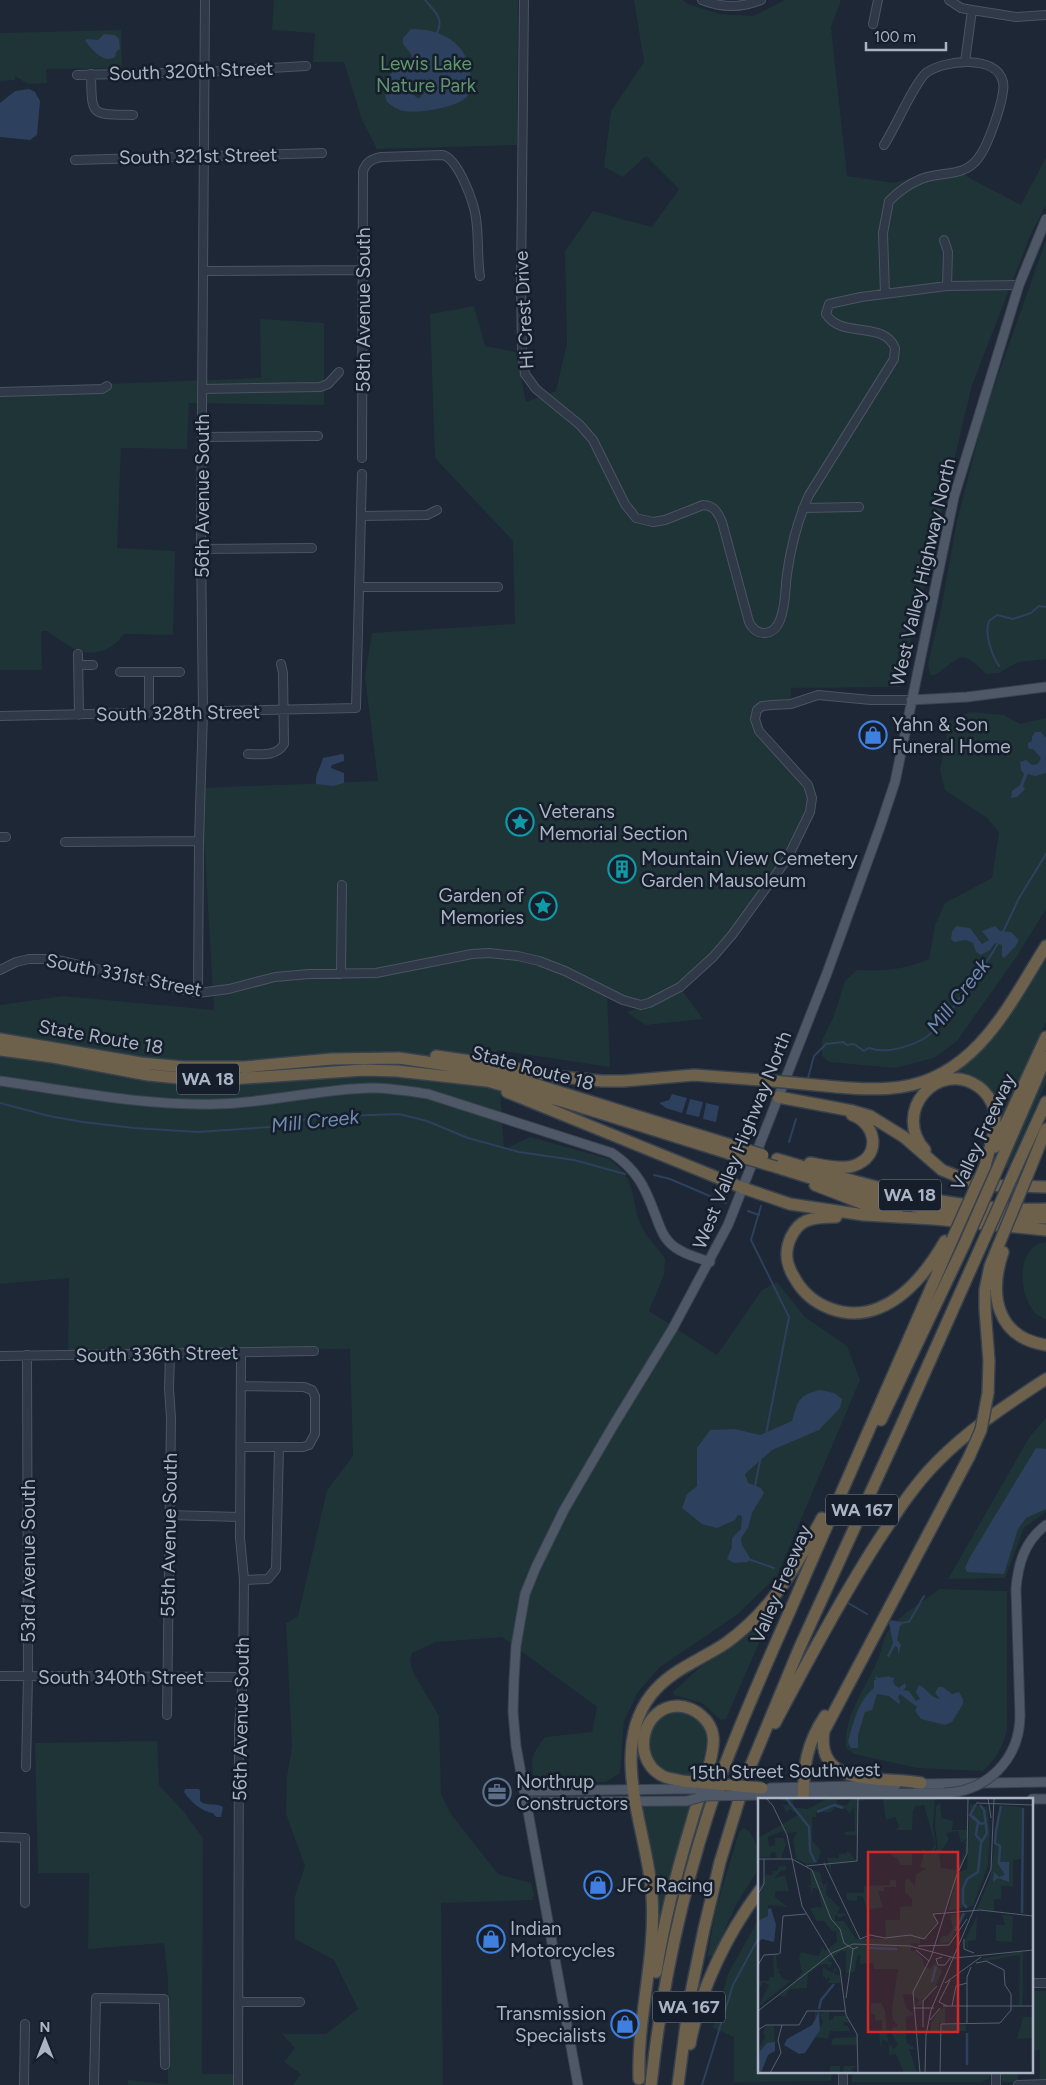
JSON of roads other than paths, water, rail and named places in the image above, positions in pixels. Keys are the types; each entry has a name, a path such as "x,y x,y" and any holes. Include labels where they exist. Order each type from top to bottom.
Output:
{"highway":[{"path":"332,1059 349,1055 375,1053 431,1055 500,1065 553,1076 602,1081 694,1076 866,1089 903,1087 945,1072 980,1045 992,1030 1046,946"},
{"name":"Valley Freeway","path":"651,2085 672,1951 685,1896 704,1828 744,1716 879,1408 949,1240 969,1203 1046,1037"},
{"name":"State Route 18","path":"0,1039 141,1063 184,1067 244,1067 332,1059 399,1058 481,1070 566,1093 732,1150"},
{"name":"State Route 18","path":"0,1050 53,1057 140,1074 179,1078 230,1079 364,1070 397,1071 487,1081 518,1088 777,1163 849,1180 952,1203 1015,1210 1046,1209"},
{"path":"804,1579 813,1567 964,1245 1046,1057"},
{"path":"464,1079 542,1106 743,1188 790,1204 864,1215 1046,1228"},
{"path":"942,1170 920,1145 914,1127 914,1114 920,1096 932,1085 957,1079 966,1081 981,1089 991,1101 994,1110 993,1134 985,1166"},
{"path":"778,1097 862,1112 879,1120 904,1137 942,1170 979,1185 1046,1187"},
{"name":"WA 167","path":"678,2085 688,2010 702,1938 720,1862 746,1777 799,1649 1046,1102"},
{"path":"777,1163 850,1167 860,1163 869,1156 872,1150 873,1137 864,1120 819,1105"},
{"path":"1046,1129 1017,1200 1002,1244 995,1289 998,1307 1008,1324 1019,1335 1032,1342 1046,1345"},
{"name":"State Route 18","path":"777,1163 789,1171 850,1189 951,1213 1006,1218 1046,1218"},
{"path":"789,1171 827,1190 864,1204 934,1219"},
{"path":"864,1215 808,1220 793,1232 787,1251 788,1268 802,1289 815,1302 834,1311 856,1313 878,1309 901,1295 928,1269 949,1240"},
{"path":"921,1783 853,1776 838,1771 825,1754 824,1731 969,1457 980,1430 988,1393 989,1361 985,1290 990,1266 1002,1244"},
{"path":"746,1777 839,1602 907,1497 937,1461 958,1442 1009,1403 1046,1379"},
{"path":"639,2082 640,2053 652,1945 653,1914 650,1875 631,1764 637,1722 655,1690 668,1678 734,1637 764,1609 785,1584 802,1557 879,1408"},
{"path":"803,1794 805,1761 810,1741 873,1638"},
{"path":"639,2082 657,1964 667,1916 713,1745 712,1731 701,1716 688,1708 673,1707 662,1710 652,1719 645,1732 643,1750 647,1761 657,1773 681,1785 765,1793"},
{"path":"682,2085 697,2016 719,1958 740,1919 758,1893"}],"main road":[{"name":"West Valley Highway North","path":"578,2085 516,1746 514,1712 516,1646 526,1594 536,1567 564,1510 673,1328 710,1262 728,1225 827,973 895,782 954,498 1019,285 1046,219"},
{"path":"911,700 968,697 1046,688"},
{"path":"0,1081 135,1100 179,1104 253,1102 370,1088 398,1089 428,1094 612,1153 636,1173 649,1198 660,1229 670,1243 681,1251 710,1262"},
{"path":"803,1794 944,1793 969,1789 996,1773 1013,1749 1018,1737 1020,1715 1016,1588 1018,1571 1024,1550 1046,1525"},
{"name":"15th Street Southwest","path":"524,1791 635,1796 687,1801 765,1793 803,1794 921,1783 1046,1782"},
{"name":"15th Street Southwest","path":"526,1802 635,1796 681,1785"}],"street":[{"name":"56th Avenue South","path":"198,993 199,841 204,712 201,549 205,0"},
{"name":"Hi Crest Drive","path":"524,0 521,283 523,363 525,374 536,389 580,425 593,440 604,458 626,504 636,518 653,522 665,520 703,504 709,505 715,510 722,522 749,622 758,632 763,634 771,632 781,619 791,546 802,508 816,482 894,360 895,348 893,343 882,334 834,323 826,314 826,308 829,304 835,302 885,294"},
{"path":"702,0 727,6 749,4 761,0"},
{"path":"873,24 878,0"},
{"path":"949,0 961,8 1016,17 1046,15"},
{"path":"965,62 972,10"},
{"path":"884,146 924,74 940,66 965,62 991,66 998,72 1003,79 1004,87 1001,102 979,158 964,171 921,179 889,201 883,233 885,294 947,286 1019,285"},
{"name":"South 320th Street","path":"77,75 204,72 306,66"},
{"path":"90,74 91,100 94,109 100,113 133,114"},
{"name":"South 321st Street","path":"75,160 322,153"},
{"name":"58th Avenue South","path":"362,458 363,171 367,163 381,157 443,155 449,157 461,176 476,218 480,276"},
{"path":"944,240 948,252 947,286"},
{"path":"204,271 362,270"},
{"path":"202,389 320,387 328,384 340,372"},
{"path":"0,392 102,389 108,386"},
{"path":"202,437 318,436"},
{"path":"362,474 359,587 498,587"},
{"path":"802,508 859,507"},
{"path":"361,516 428,515 437,510"},
{"path":"201,549 312,548"},
{"name":"South 328th Street","path":"0,716 356,708 359,587"},
{"path":"78,654 79,715"},
{"path":"248,754 274,754 284,744 283,673 280,664"},
{"path":"79,665 93,665"},
{"path":"120,672 180,672"},
{"path":"149,672 149,712"},
{"name":"South 331st Street","path":"0,970 16,962 29,959 54,959 198,993 229,989 275,977 309,974 376,973 462,955 489,954 518,956 552,965 632,1004 641,1005 657,1000 689,980 713,957 732,935 793,850 810,812 812,798 808,785 759,731 755,719 757,710 762,706 791,704 818,695 871,700 911,700"},
{"path":"65,842 199,841"},
{"path":"340,974 342,886"},
{"name":"South 336th Street","path":"0,1356 314,1351"},
{"name":"56th Avenue South","path":"238,2085 239,1727 243,1677 244,1580 240,1538 241,1352"},
{"name":"55th Avenue South","path":"167,1715 171,1418 169,1388 170,1354"},
{"name":"53rd Avenue South","path":"26,1767 28,1676 27,1355"},
{"path":"241,1386 301,1386 312,1390 315,1396 315,1434 311,1443 306,1447 241,1447"},
{"path":"244,1580 264,1580 274,1573 277,1560 279,1448"},
{"path":"169,1515 240,1517"},
{"name":"South 340th Street","path":"0,1676 243,1677"},
{"path":"0,1838 25,1838 24,1903"},
{"path":"94,2085 96,1998 164,1999 164,2065"},
{"path":"238,2002 300,2002"},
{"path":"24,2085 25,2024"},
{"path":"843,2072 843,2085"},
{"path":"996,2072 996,2085"},
{"path":"1018,2085 1046,2084"}],"water":[{"path":"411,29 421,29 441,34 457,45 463,52 470,71 471,89 465,99 449,106 410,112 395,108 387,102 385,95 389,75 411,62 412,59 411,54 403,44 403,38","holes":["415,85 422,86 423,93 420,98 417,98 412,93 411,88"]},
{"path":"104,34 115,35 119,39 120,49 116,52 115,57 111,59 106,59 99,55 85,41 87,39 98,40"},
{"path":"29,89 35,92 40,101 37,135 30,140 0,137 0,103 15,91"},
{"path":"1035,732 1041,732 1046,738 1046,773 1035,776 1028,774 1023,786 1025,789 1017,797 1011,798 1012,791 1020,785 1024,774 1021,770 1020,762 1026,760 1032,765 1038,764 1041,758 1033,749 1028,747 1028,743 1032,741"},
{"path":"344,755 344,761 332,765 331,768 344,773 344,783 333,786 316,784 317,773 323,758"},
{"path":"956,926 970,928 982,944 989,940 982,931 995,926 1000,931 1011,932 1019,940 1004,958 1002,956 1002,945 995,943 990,950 981,955 976,952 973,943 966,940 954,942 951,939 952,932"},
{"path":"672,1094 687,1098 682,1113 666,1108 659,1103 669,1100"},
{"path":"690,1099 703,1102 699,1117 686,1114"},
{"path":"706,1103 719,1106 716,1122 703,1119"},
{"path":"820,1390 834,1393 842,1399 840,1408 819,1430 772,1450 745,1474 748,1483 761,1488 764,1493 752,1513 748,1528 741,1538 742,1545 750,1558 748,1562 734,1563 727,1559 732,1547 732,1538 741,1529 742,1516 738,1515 735,1520 717,1528 702,1524 682,1508 687,1494 697,1486 697,1448 710,1430 735,1429 760,1435 792,1421 800,1400 807,1394"},
{"path":"1036,1448 1046,1449 1046,1509 1026,1518 1018,1529 1004,1574 967,1572 965,1568 970,1557"},
{"path":"891,1620 901,1622 902,1625 900,1626 897,1640 901,1645 899,1653 898,1648 895,1646 889,1657 887,1656 893,1643 889,1623"},
{"path":"876,1675 877,1678 891,1676 889,1677 895,1678 893,1680 894,1684 899,1688 905,1683 906,1687 903,1690 909,1691 916,1701 920,1699 916,1692 919,1685 933,1697 940,1699 935,1693 938,1687 943,1687 952,1694 959,1692 963,1699 963,1704 952,1722 945,1725 921,1719 915,1711 917,1707 900,1694 898,1697 899,1704 889,1696 877,1694 872,1710 865,1712 858,1735 858,1748 851,1748 848,1742 854,1720 864,1699 874,1688 874,1680 877,1680 875,1678"},
{"path":"185,1789 198,1789 200,1790 200,1801 223,1807 221,1817 216,1817 213,1813 197,1806 184,1792"}],"waterway":[{"path":"425,0 439,19 440,23 437,33"},
{"path":"999,666 991,650 988,638 989,621 997,615 1013,619 1031,613 1039,606 1046,607"},
{"name":"Mill Creek","path":"1003,932 1019,898 1046,854"},
{"name":"Mill Creek","path":"808,1078 814,1056 826,1044 843,1042 847,1045 854,1044 864,1051 869,1048 890,1050 905,1047 925,1038 932,1033 952,1009 998,943"},
{"name":"Mill Creek","path":"0,1103 49,1116 83,1122 134,1128 198,1132 270,1127 316,1117 399,1114 427,1121 468,1138 519,1152 574,1160 625,1174"},
{"path":"789,1142 796,1119"},
{"name":"Mill Creek","path":"654,1175 670,1179 726,1203"},
{"path":"761,1206 751,1240 789,1317 766,1434"},
{"name":"Mill Creek","path":"748,1211 759,1215"},
{"path":"755,1486 761,1456"},
{"path":"748,1559 774,1568"},
{"path":"899,1623 909,1622 924,1596"},
{"path":"848,1603 867,1614"},
{"path":"702,2085 733,1985 758,1939"}],"place":[{"name":"Yahn & Son Funeral Home","path":"873,735"},
{"name":"Veterans Memorial Section","path":"520,822"},
{"name":"Mountain View Cemetery Garden Mausoleum","path":"622,869"},
{"name":"Garden of Memories","path":"543,906"},
{"name":"Northrup Constructors","path":"497,1792"},
{"name":"JFC Racing","path":"598,1885"},
{"name":"Indian Motorcycles","path":"491,1939"},
{"name":"Transmission Specialists","path":"625,2024"}],"park label":[{"name":"Lewis Lake Nature Park","path":"426,74"}]}
